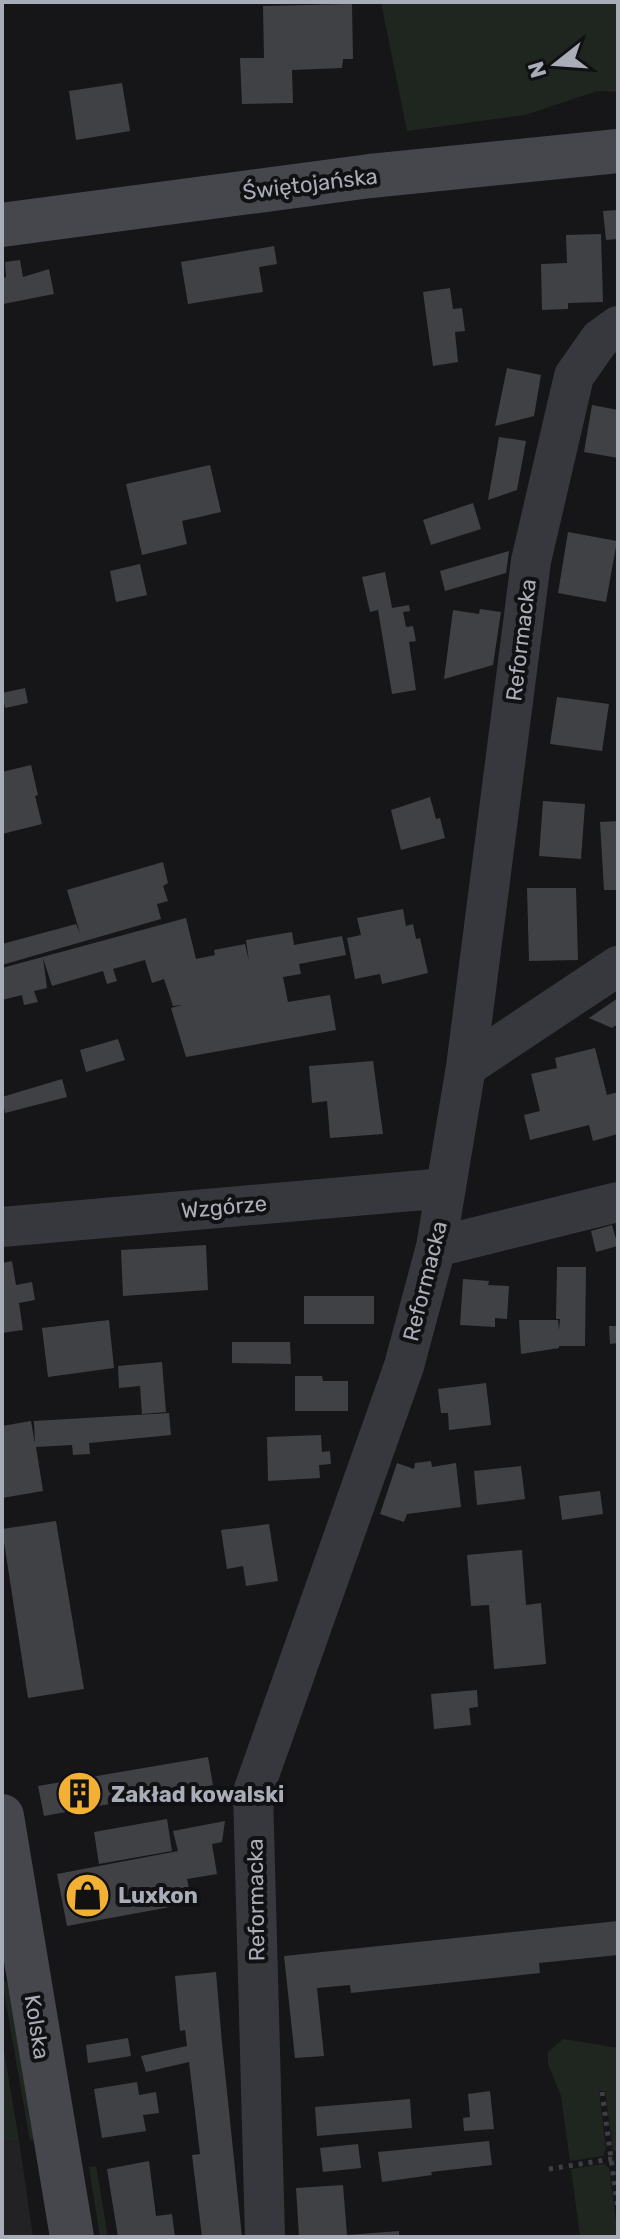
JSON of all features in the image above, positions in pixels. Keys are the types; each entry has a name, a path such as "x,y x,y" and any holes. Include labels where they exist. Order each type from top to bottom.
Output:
{"street":[{"name":"Świętojańska","path":"2,225 370,176 618,151"},
{"name":"Reformacka","path":"265,2237 253,1792 404,1366 436,1247 466,1067 531,561 574,376 600,339 618,326"},
{"path":"466,1067 618,966"},
{"name":"Wzgórze","path":"2,1227 446,1188"},
{"path":"436,1247 618,1202"},
{"name":"Kolska","path":"2,1816 12,1933 72,2237"}],"path":[{"path":"602,2092 614,2159 618,2210"},
{"path":"549,2169 614,2159"}],"shaded area":[{"path":"381,2 618,2 618,92 597,91 525,115 407,131"},
{"path":"5,1980 11,1990 40,2138 30,2141 2,1981"},
{"path":"2,2039 19,2140 2,2143"},
{"path":"563,2039 618,2048 618,2153 613,2150 605,2091 599,2091 606,2149 603,2156 570,2161 561,2096 548,2064 548,2052"},
{"path":"19,2140 33,2237 2,2237 2,2143"},
{"path":"604,2164 609,2168 618,2237 580,2237 571,2169"},
{"path":"96,2166 108,2237 100,2237 89,2167"}],"building":[{"path":"352,4 353,59 343,59 342,68 292,70 293,103 242,104 240,58 264,58 263,6"},
{"path":"122,83 130,131 76,140 69,91"},
{"path":"618,210 618,239 606,240 603,211"},
{"path":"601,234 603,302 568,303 568,309 542,310 541,264 567,263 566,235"},
{"path":"274,246 277,264 259,267 263,292 188,304 181,262"},
{"path":"20,260 23,277 49,269 54,294 3,304 5,262"},
{"path":"450,288 453,309 462,308 465,331 455,332 458,362 433,366 423,292"},
{"path":"507,368 541,375 534,416 495,426"},
{"path":"592,405 618,410 618,458 584,452"},
{"path":"499,437 526,441 517,490 488,500"},
{"path":"210,465 221,512 182,521 187,544 142,555 126,484"},
{"path":"473,503 481,529 431,545 423,520"},
{"path":"568,532 617,541 606,602 558,593"},
{"path":"509,551 506,573 445,591 440,571"},
{"path":"140,564 147,595 116,602 110,571"},
{"path":"385,572 392,608 409,605 410,611 403,612 406,627 413,626 416,641 409,642 416,690 392,694 378,610 370,612 362,577"},
{"path":"480,609 501,612 493,665 444,679 453,610 479,614"},
{"path":"25,688 28,703 5,708 2,693"},
{"path":"557,697 609,704 602,751 550,744"},
{"path":"31,765 42,824 2,834 2,772"},
{"path":"430,797 445,838 401,850 391,810"},
{"path":"543,801 585,804 581,859 539,856"},
{"path":"618,821 618,890 604,890 600,822"},
{"path":"163,862 168,883 163,886 168,901 157,904 161,919 2,965 2,944 76,924 80,933 67,890"},
{"path":"527,888 576,888 578,960 529,961"},
{"path":"403,909 406,926 413,924 416,939 420,938 428,973 382,984 380,974 355,979 347,938 361,935 357,918"},
{"path":"186,918 196,959 215,955 214,950 245,944 249,961 246,940 292,932 294,945 342,936 346,955 299,964 301,974 283,977 288,1002 330,995 336,1030 186,1057 171,1008 182,1005 173,1006 164,979 152,983 145,960 113,969 117,981 107,984 103,971 52,986 43,958 47,988 34,991 38,1002 24,1005 22,995 2,1000 2,968"},
{"path":"618,998 618,1024 612,1028 589,1018"},
{"path":"118,1039 125,1060 86,1072 80,1050"},
{"path":"595,1048 607,1095 618,1092 618,1134 593,1141 589,1125 530,1140 524,1115 540,1111 531,1074 557,1068 555,1058"},
{"path":"373,1061 383,1134 330,1138 327,1101 312,1103 309,1066"},
{"path":"62,1079 67,1097 5,1113 2,1097"},
{"path":"612,1225 618,1246 596,1252 591,1231"},
{"path":"206,1245 208,1290 123,1296 121,1250"},
{"path":"12,1261 16,1285 32,1282 35,1300 19,1303 23,1330 2,1333 2,1263"},
{"path":"557,1267 586,1267 585,1346 559,1346 521,1354 519,1320 558,1320 559,1330 560,1319 556,1319"},
{"path":"463,1279 509,1286 507,1319 495,1318 495,1327 460,1325"},
{"path":"304,1296 374,1296 374,1324 304,1324"},
{"path":"109,1320 114,1368 48,1377 42,1328"},
{"path":"609,1326 618,1326 618,1343 610,1344"},
{"path":"232,1342 290,1342 291,1364 232,1363"},
{"path":"162,1362 166,1412 142,1414 140,1386 119,1388 118,1366"},
{"path":"295,1376 322,1376 323,1381 348,1381 348,1411 295,1411"},
{"path":"486,1383 491,1425 449,1430 448,1413 441,1413 438,1389"},
{"path":"169,1413 171,1435 89,1443 90,1454 73,1455 72,1445 36,1447 43,1491 2,1498 2,1426 31,1421 35,1444 34,1421"},
{"path":"321,1435 322,1452 330,1451 331,1464 319,1465 320,1478 268,1481 267,1437"},
{"path":"431,1461 432,1467 456,1463 461,1507 407,1514 404,1522 380,1514 397,1463 414,1469 415,1463"},
{"path":"521,1466 525,1499 477,1505 474,1471"},
{"path":"600,1491 603,1514 562,1520 559,1496"},
{"path":"56,1521 84,1689 28,1698 2,1529"},
{"path":"269,1524 278,1581 246,1586 243,1566 227,1569 221,1530"},
{"path":"522,1550 526,1605 541,1603 546,1664 494,1669 489,1605 471,1606 467,1555"},
{"path":"477,1690 478,1707 469,1708 471,1725 434,1729 431,1694"},
{"path":"208,1757 213,1785 44,1816 38,1786"},
{"path":"167,1819 172,1851 99,1864 94,1832"},
{"path":"225,1821 222,1842 212,1844 217,1874 187,1879 192,1903 67,1926 57,1874 178,1851 173,1831"},
{"path":"618,1921 618,1955 539,1963 540,1973 351,1993 350,1985 317,1988 324,2056 295,2058 284,1956"},
{"path":"216,1972 242,2237 202,2237 192,2155 200,2154 189,2062 146,2072 141,2056 187,2046 185,2030 180,2031 175,1976"},
{"path":"128,2038 131,2056 88,2063 86,2045"},
{"path":"137,2082 139,2095 156,2092 159,2113 143,2115 146,2131 102,2138 94,2089"},
{"path":"490,2091 494,2129 464,2131 463,2118 470,2117 468,2094"},
{"path":"410,2099 412,2128 317,2136 315,2107"},
{"path":"489,2141 492,2165 382,2182 378,2152"},
{"path":"358,2144 361,2168 323,2172 320,2148"},
{"path":"149,2161 156,2216 172,2214 175,2237 118,2237 107,2169"},
{"path":"343,2185 347,2235 399,2231 399,2237 299,2237 296,2188"}],"place":[{"name":"Zakład kowalski","path":"80,1794"},
{"name":"Luxkon","path":"87,1895"}]}
